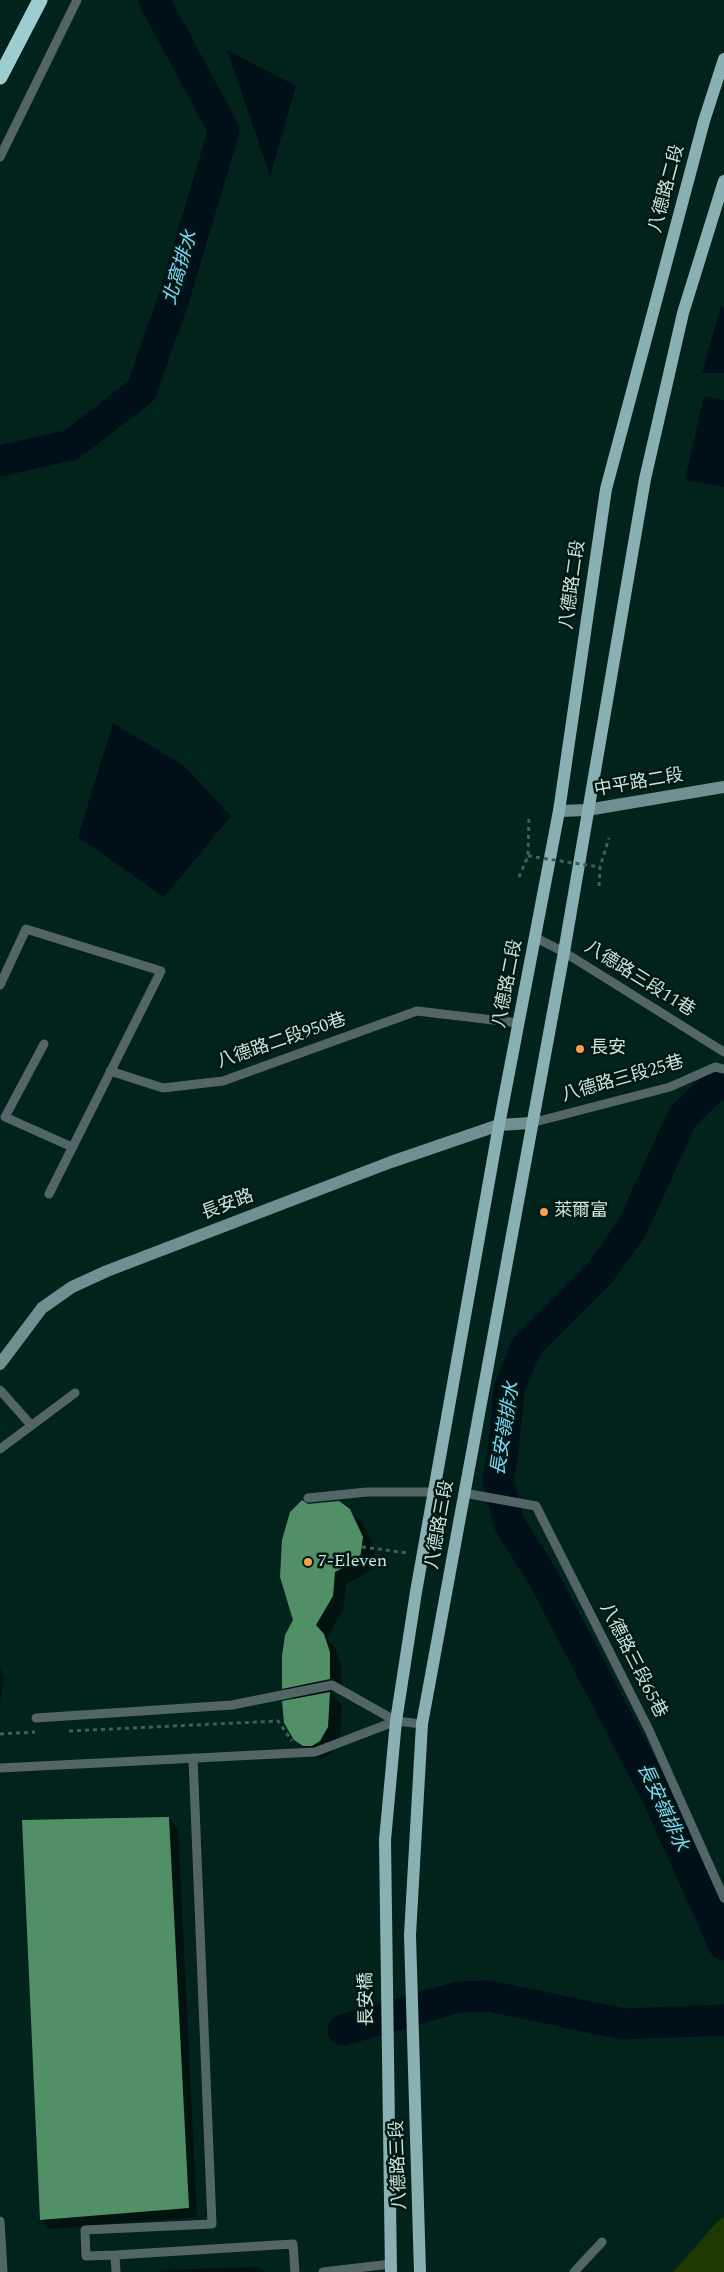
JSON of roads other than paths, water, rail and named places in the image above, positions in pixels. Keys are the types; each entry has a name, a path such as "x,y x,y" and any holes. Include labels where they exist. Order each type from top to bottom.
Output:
{"highway":[{"path":"0,77 40,0"}],"main road":[{"name":"八德路二段","path":"498,1125 536,938 559,811 606,489 702,130 724,59"},
{"path":"531,1123 564,952 587,810 648,470 683,313 724,181"},
{"name":"八德路三段","path":"420,2272 410,1935 422,1724 531,1123"},
{"name":"八德路三段","path":"385,1936 385,1840 396,1721 422,1554 498,1125"},
{"name":"長安橋","path":"385,1936 387,2062"},
{"name":"八德路三段","path":"387,2062 391,2268"}],"street":[{"name":"中平路二段","path":"559,811 587,810 724,787"},
{"name":"長安路","path":"0,1364 42,1308 72,1287 98,1275 391,1162 498,1125 531,1123"}],"lane":[{"path":"0,157 77,0"},
{"path":"0,986 26,928 161,972 48,1194"},
{"name":"八德路三段11巷","path":"536,938 564,952 724,1052"},
{"name":"八德路二段950巷","path":"110,1071 163,1088 223,1081 417,1011 519,1023"},
{"path":"44,1044 5,1117 72,1147"},
{"name":"八德路三段25巷","path":"531,1123 670,1087 715,1067 724,1069"},
{"path":"0,1390 31,1426"},
{"path":"0,1448 75,1393"},
{"path":"308,1498 367,1492 434,1492"},
{"name":"八德路三段65巷","path":"464,1493 536,1506 649,1730 724,1898"},
{"path":"36,1718 232,1705 332,1686 396,1721 422,1724"},
{"path":"0,1768 315,1752 396,1721"},
{"path":"193,1758 212,2224 85,2230 86,2256 292,2244 295,2272"},
{"path":"0,2221 3,2272"},
{"path":"574,2272 602,2242"},
{"path":"115,2255 116,2272"},
{"path":"323,2272 391,2268"}],"waterway":[{"name":"北窩排水","path":"0,461 71,445 141,391 174,298 224,130 154,0"},
{"name":"長安嶺排水","path":"724,1085 715,1086 683,1116 632,1228 599,1274 526,1347 509,1390 503,1453 498,1480 509,1523 544,1579 657,1796 724,1945"},
{"name":"長安嶺排水","path":"343,2030 458,1997 489,1996 623,2024 724,2020"}],"place":[{"name":"長安","path":"580,1049"},
{"name":"萊爾富","path":"544,1212"},
{"name":"7-Eleven","path":"308,1562"}]}
